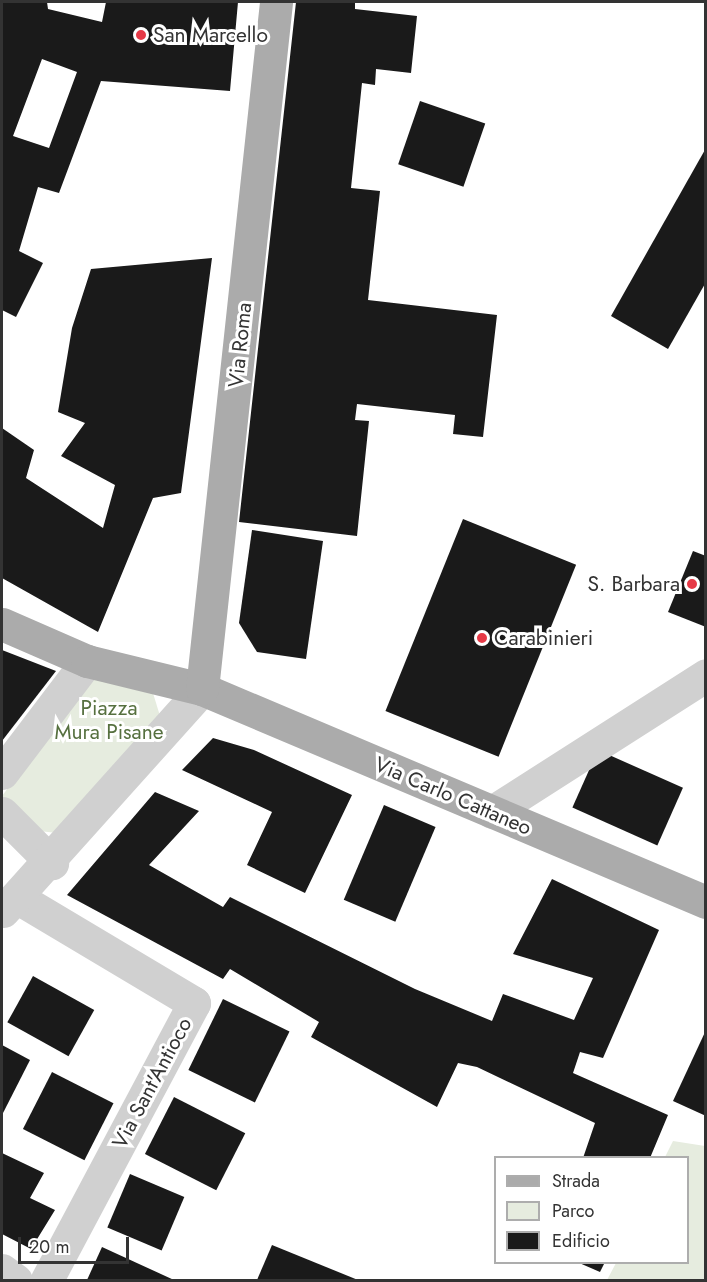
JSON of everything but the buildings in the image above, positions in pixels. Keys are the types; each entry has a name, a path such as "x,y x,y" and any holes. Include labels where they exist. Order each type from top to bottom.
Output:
{"main road":[{"name":"Via Roma","path":"202,689 276,2"},
{"name":"Via Carlo Cattaneo","path":"2,624 87,661 202,689 705,902"}],"street":[{"path":"2,773 87,661"},
{"path":"492,812 705,675"},
{"path":"10,905 52,862 202,689"},
{"path":"2,813 52,862"},
{"name":"Via Sant'Antioco","path":"10,905 194,1003 47,1281"},
{"path":"2,1270 16,1281"}],"green space":[{"name":"Piazza Mura Pisane","path":"95,671 152,690 161,719 66,834 39,831 2,796"},
{"path":"673,1141 705,1146 705,1280 607,1280 615,1264 689,1264 689,1156 666,1156"}],"place":[{"name":"San Marcello","path":"141,35"},
{"name":"S. Barbara","path":"692,584"},
{"name":"Carabinieri","path":"482,638"}]}
